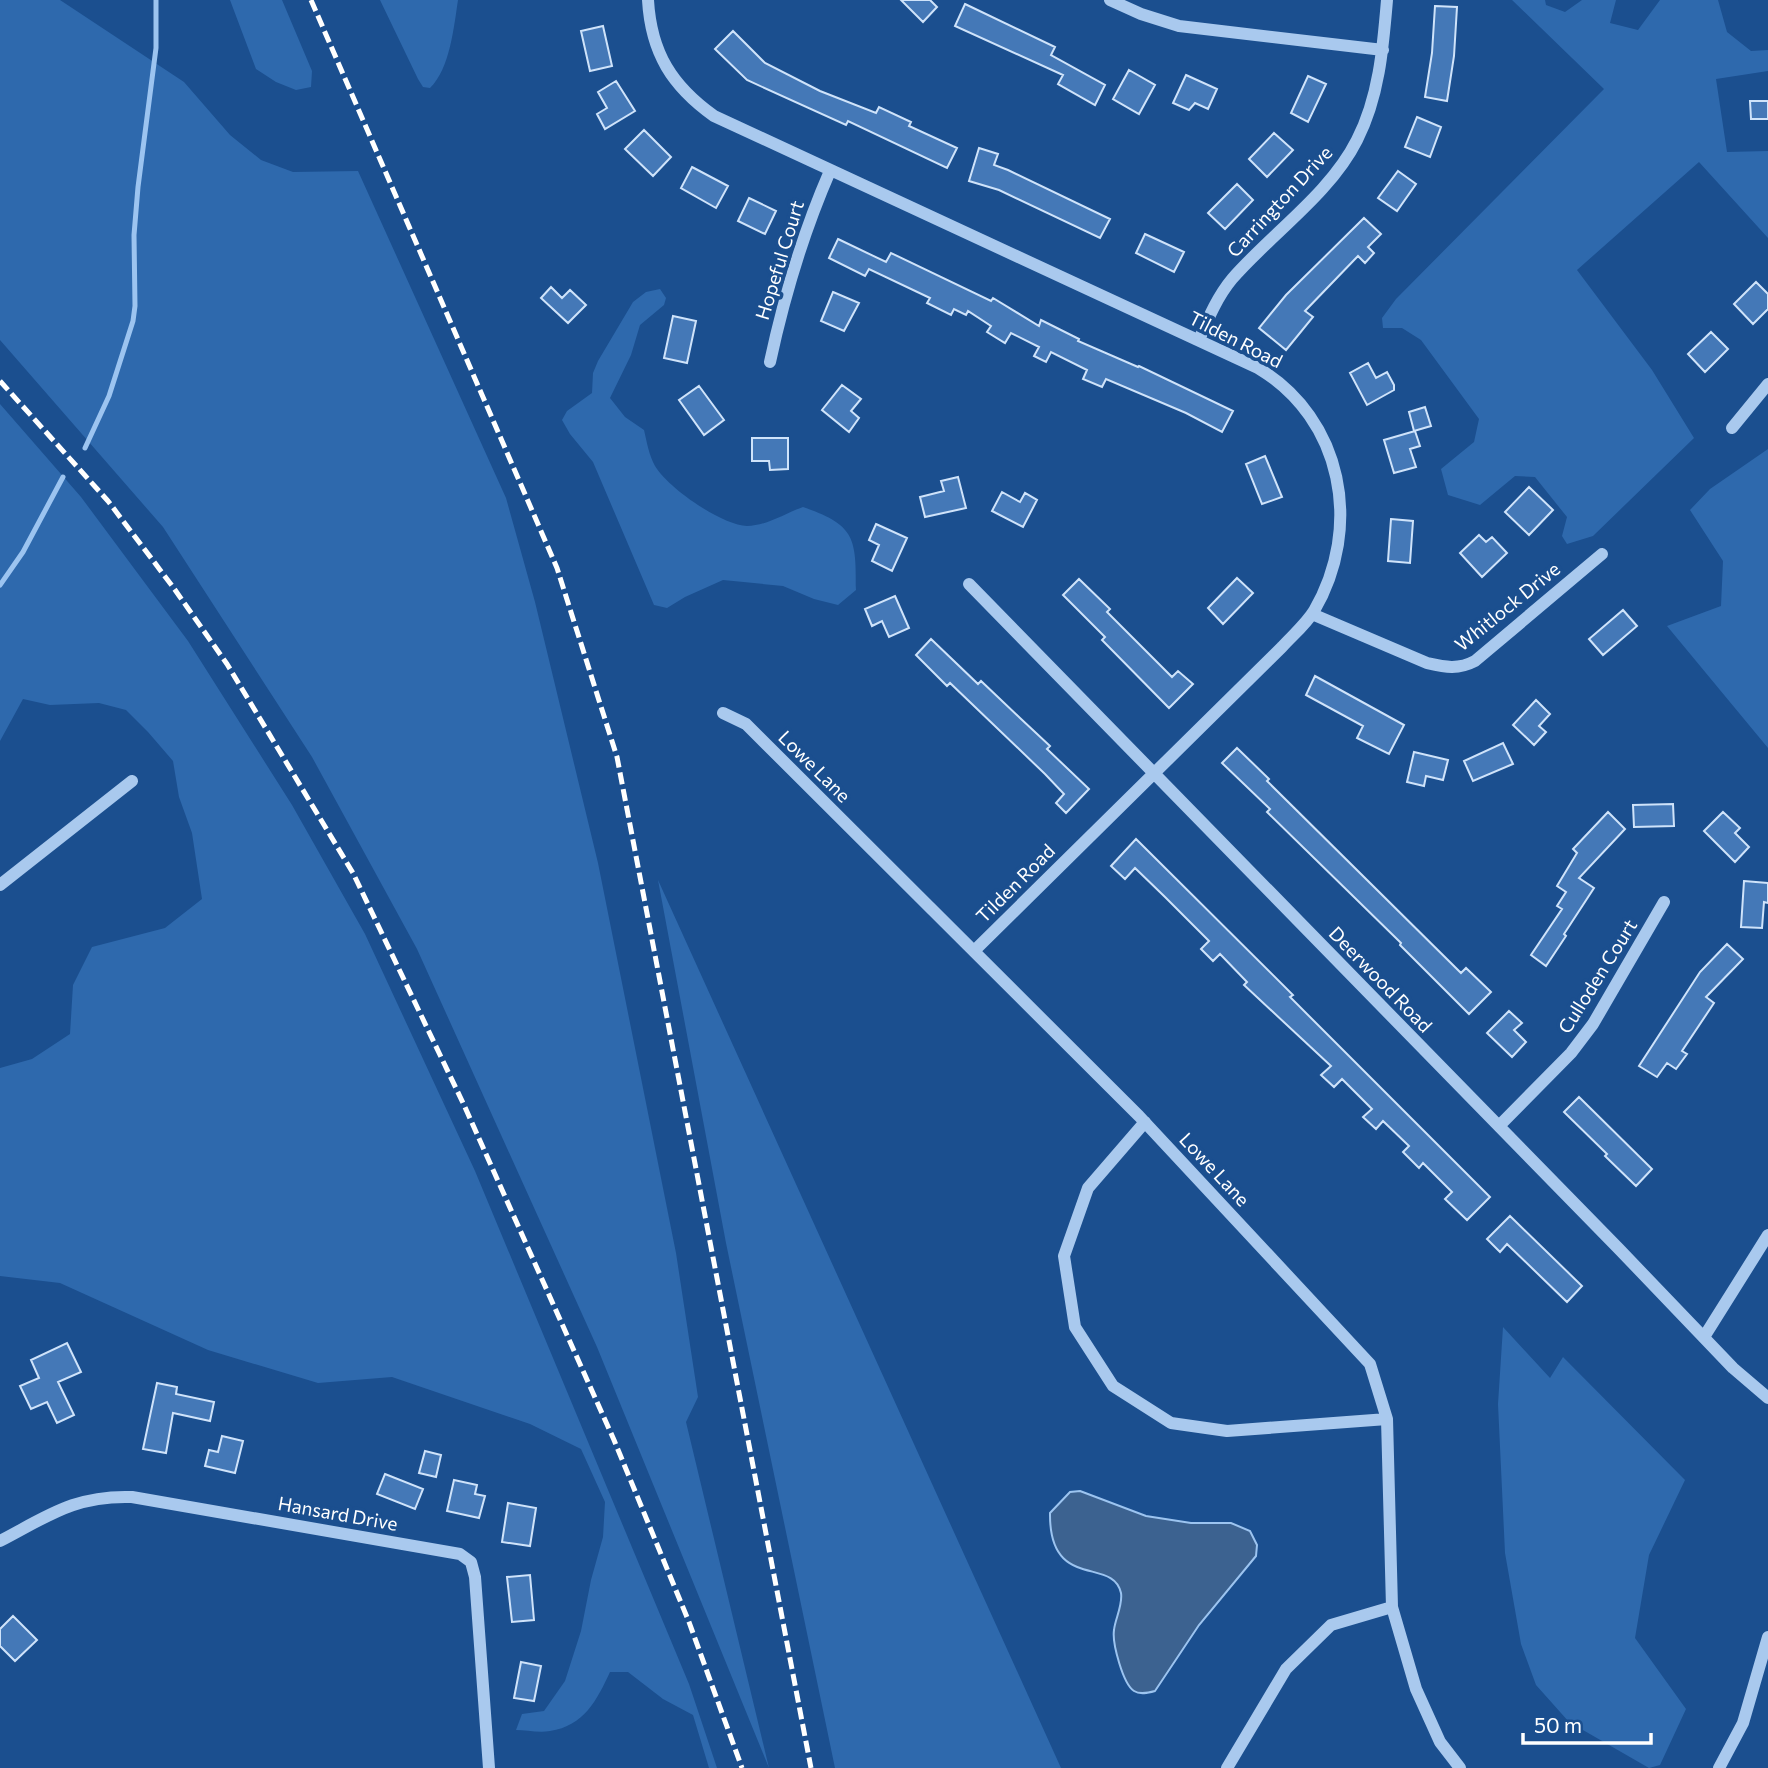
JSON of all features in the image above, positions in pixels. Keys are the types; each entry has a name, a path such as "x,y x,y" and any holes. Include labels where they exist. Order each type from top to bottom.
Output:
{"street":[{"name":"Tilden Road","path":"648,0 654,40 662,61 691,100 729,124 1274,377 1302,406 1324,442 1338,484 1342,518 1335,561 1325,591 1312,614 974,951"},
{"path":"1110,0 1141,14 1179,26 1383,50"},
{"name":"Carrington Drive","path":"1199,340 1218,298 1233,279 1344,162 1367,116 1383,50 1387,0"},
{"name":"Hopeful Court","path":"770,362 780,314 805,233 830,171"},
{"path":"1732,428 1768,384"},
{"name":"Whitlock Drive","path":"1312,614 1427,663 1447,668 1463,667 1475,662 1602,554"},
{"name":"Deerwood Road","path":"969,584 1733,1368 1768,1398"},
{"name":"Lowe Lane","path":"723,713 746,724 1144,1122 1370,1364 1387,1419 1392,1607 1416,1689 1440,1742 1460,1768"},
{"path":"0,885 132,781"},
{"name":"Culloden Court","path":"1499,1126 1571,1053 1593,1024 1664,902"},
{"path":"1144,1122 1088,1188 1064,1256 1074,1327 1114,1386 1171,1423 1227,1431 1387,1419"},
{"path":"1704,1337 1768,1235"},
{"name":"Hansard Drive","path":"0,1541 64,1508 107,1496 132,1497 460,1554 471,1562 475,1577 489,1768"},
{"path":"1227,1768 1286,1669 1331,1625 1392,1607"},
{"path":"1719,1768 1743,1723 1768,1637"}],"shaded area":[{"path":"0,0 60,0 184,82 230,135 261,160 293,172 358,171 506,498 535,602 598,863 676,1253 698,1397 686,1422 769,1768 597,1347 417,949 312,757 163,527 0,340"},
{"path":"230,0 282,0 312,71 311,87 296,90 276,82 256,69"},
{"path":"380,0 458,0 447,59 430,88 423,87 418,79"},
{"path":"1512,0 1545,0 1546,5 1565,12 1582,0 1616,0 1610,23 1638,30 1660,0 1718,0 1727,32 1751,51 1768,50 1768,71 1716,79 1727,152 1768,151 1768,238 1699,162 1577,270 1652,370 1694,438 1593,536 1567,544 1562,536 1567,517 1535,477 1515,476 1480,505 1448,495 1441,469 1474,442 1479,419 1421,340 1402,328 1383,328 1382,318 1396,299 1604,89"},
{"path":"660,289 666,298 664,305 640,325 631,355 610,398 625,417 644,430 651,458 662,475 684,495 711,513 747,526 769,522 803,507 834,520 843,528 853,546 856,590 838,605 814,599 783,586 723,580 667,608 654,605 593,462 562,420 567,411 592,393 593,373 598,361 633,302 646,292"},
{"path":"0,404 81,497 188,641 292,805 365,934 475,1171 689,1684 717,1768 709,1768 693,1715 663,1699 628,1672 610,1672 594,1702 572,1724 546,1732 516,1730 522,1714 544,1711 565,1681 581,1631 603,1537 605,1502 581,1449 530,1424 392,1377 318,1383 208,1350 60,1283 0,1276 0,1068 32,1059 70,1034 73,985 92,947 165,928 202,899 192,833 179,797 173,761 126,710 99,703 50,705 23,699 0,741"},
{"path":"1768,449 1768,748 1667,626 1721,606 1723,561 1690,510 1710,489"},
{"path":"658,880 1061,1768 835,1768 726,1243"},
{"path":"1503,1327 1550,1378 1563,1357 1685,1480 1649,1555 1635,1638 1686,1709 1660,1765 1649,1768 1569,1722 1536,1685 1521,1644 1505,1553 1498,1404"},
{"path":"1080,1491 1146,1516 1191,1523 1231,1523 1250,1531 1257,1545 1256,1556 1199,1625 1155,1691 1134,1691 1122,1672 1114,1636 1121,1598 1116,1582 1070,1563 1060,1554 1052,1538 1050,1513 1070,1492"}],"building":[{"path":"901,0 930,0 937,7 923,22"},
{"path":"965,4 1055,47 1051,55 1105,85 1095,105 1058,84 1063,75 955,26"},
{"path":"1435,6 1457,7 1454,56 1447,101 1425,97 1432,53"},
{"path":"603,26 612,66 590,71 581,31"},
{"path":"733,31 765,63 820,91 876,113 879,107 911,122 909,126 957,148 947,168 848,121 846,125 747,80 715,49"},
{"path":"1129,70 1155,85 1139,114 1113,99"},
{"path":"1186,75 1217,89 1208,109 1195,103 1189,110 1173,103"},
{"path":"1308,76 1326,84 1308,122 1291,113"},
{"path":"616,81 635,111 605,129 597,114 607,108 598,92"},
{"path":"1750,101 1768,101 1768,119 1751,119"},
{"path":"1417,117 1441,127 1430,157 1405,147"},
{"path":"644,130 671,157 653,176 625,149"},
{"path":"1274,133 1293,150 1267,177 1249,159"},
{"path":"979,148 998,154 994,165 1110,219 1100,238 999,190 969,181"},
{"path":"692,167 728,186 716,208 681,188"},
{"path":"1398,171 1416,184 1397,211 1378,198"},
{"path":"1237,184 1253,200 1225,229 1208,213"},
{"path":"749,198 776,211 765,234 738,221"},
{"path":"1364,218 1381,234 1368,247 1374,253 1365,263 1358,256 1305,311 1313,317 1286,350 1259,328 1286,295"},
{"path":"1145,234 1184,252 1174,272 1136,253"},
{"path":"838,239 886,262 891,253 991,301 993,298 1039,326 1041,320 1079,339 1078,341 1139,366 1233,411 1222,432 1186,413 1106,379 1102,387 1083,379 1087,370 1051,352 1046,362 1034,356 1039,347 1011,333 1005,343 987,332 991,326 968,311 966,315 954,309 951,315 927,303 930,298 869,269 865,276 829,258"},
{"path":"1756,282 1768,294 1768,309 1753,324 1734,304"},
{"path":"551,287 562,298 570,290 586,305 568,323 541,298"},
{"path":"833,292 859,303 844,331 821,321"},
{"path":"673,316 696,321 687,363 664,358"},
{"path":"1711,332 1728,349 1705,372 1688,354"},
{"path":"1368,363 1376,378 1387,372 1394,390 1367,405 1350,373"},
{"path":"842,385 861,399 851,411 859,418 849,432 822,410"},
{"path":"699,386 724,420 704,435 679,400"},
{"path":"1425,407 1431,426 1414,431 1409,412"},
{"path":"1415,431 1420,446 1410,449 1416,467 1394,473 1384,440"},
{"path":"752,438 788,438 788,469 770,470 769,461 752,461"},
{"path":"1265,456 1282,497 1262,504 1246,464"},
{"path":"958,477 966,508 925,517 920,497 944,491 941,481"},
{"path":"1529,487 1553,510 1529,535 1505,512"},
{"path":"1002,492 1020,502 1025,493 1037,500 1023,527 992,511"},
{"path":"1391,519 1413,521 1410,563 1388,561"},
{"path":"876,524 907,538 892,571 872,561 879,545 869,540"},
{"path":"1479,535 1486,542 1492,537 1507,553 1482,577 1460,553"},
{"path":"1237,578 1253,593 1223,624 1208,608"},
{"path":"1079,579 1110,609 1107,612 1172,677 1178,671 1193,684 1169,708 1102,640 1105,637 1063,595"},
{"path":"895,596 909,628 889,637 882,621 872,626 865,609"},
{"path":"1623,610 1637,626 1603,655 1589,639"},
{"path":"931,639 978,684 981,681 1050,746 1047,749 1089,789 1066,813 1056,803 1064,794 950,683 947,686 916,655"},
{"path":"1315,676 1404,725 1389,754 1357,738 1363,726 1306,695"},
{"path":"1536,700 1550,714 1539,726 1546,732 1534,745 1513,725"},
{"path":"1503,743 1513,764 1473,781 1464,761"},
{"path":"1237,748 1461,973 1466,968 1491,992 1469,1014 1400,945 1401,943 1267,812 1270,809 1222,763"},
{"path":"1414,752 1448,760 1443,780 1426,776 1424,786 1407,782"},
{"path":"1673,804 1674,826 1634,827 1633,805"},
{"path":"1608,812 1625,829 1579,878 1594,888 1546,966 1531,955 1562,909 1557,906 1566,892 1557,886 1577,853 1573,849"},
{"path":"1723,812 1740,828 1735,833 1749,847 1735,862 1704,831"},
{"path":"1136,839 1490,1197 1467,1220 1445,1199 1452,1192 1423,1163 1419,1168 1403,1152 1409,1146 1383,1121 1376,1129 1363,1117 1372,1109 1342,1079 1334,1087 1321,1075 1331,1066 1244,985 1247,982 1220,954 1213,961 1201,949 1209,941 1165,897 1135,868 1125,879 1111,866"},
{"path":"1744,881 1768,883 1768,903 1764,902 1762,928 1741,927"},
{"path":"1727,944 1743,959 1706,997 1714,1003 1682,1051 1687,1054 1676,1069 1667,1063 1657,1077 1639,1066 1700,972"},
{"path":"1509,1011 1522,1023 1514,1030 1526,1042 1512,1057 1487,1033"},
{"path":"1579,1097 1652,1169 1636,1186 1564,1112"},
{"path":"1510,1216 1582,1286 1567,1302 1507,1244 1500,1252 1487,1239"},
{"path":"67,1343 81,1372 58,1382 74,1415 57,1423 47,1402 31,1409 20,1386 39,1378 31,1360"},
{"path":"157,1383 177,1387 176,1394 214,1402 210,1421 173,1413 166,1453 143,1449"},
{"path":"222,1436 243,1441 235,1473 205,1466 209,1450 218,1452"},
{"path":"425,1451 441,1455 436,1477 419,1473"},
{"path":"385,1474 423,1489 415,1509 377,1494"},
{"path":"454,1480 477,1485 475,1494 485,1496 479,1518 447,1511"},
{"path":"508,1503 536,1508 530,1546 502,1542"},
{"path":"530,1575 534,1620 512,1622 507,1577"},
{"path":"13,1616 37,1640 15,1661 0,1646 0,1629"},
{"path":"521,1662 541,1666 534,1701 514,1698"}],"waterway":[{"path":"85,448 109,396 133,321 134,235 156,48 156,0"},
{"path":"0,585 23,552 63,477"}],"railway":[{"path":"311,0 557,568 617,757 811,1768"},
{"path":"0,381 108,501 173,587 227,664 353,873 464,1105 614,1440 689,1622 742,1768"}]}
